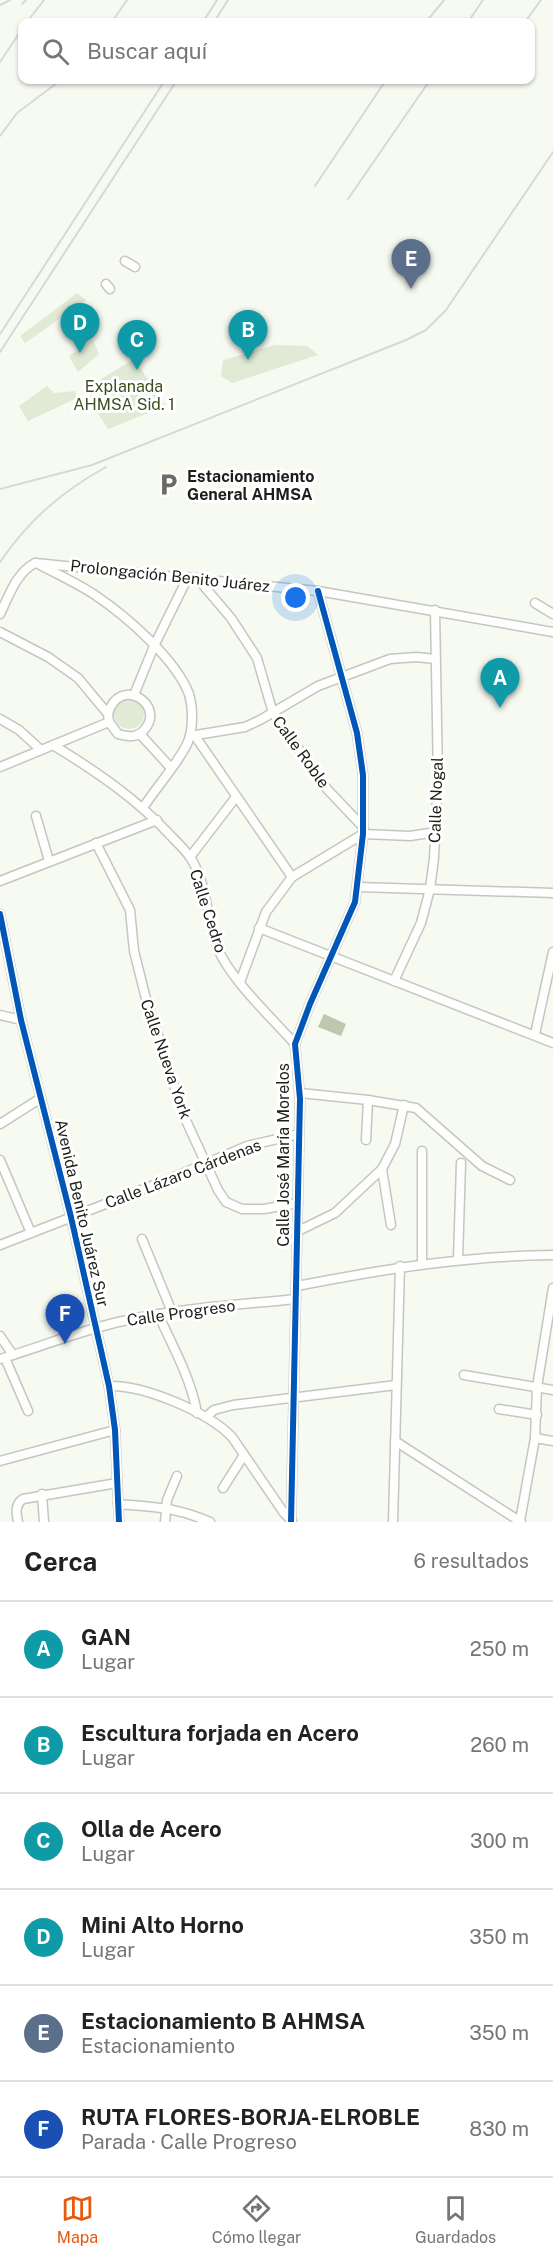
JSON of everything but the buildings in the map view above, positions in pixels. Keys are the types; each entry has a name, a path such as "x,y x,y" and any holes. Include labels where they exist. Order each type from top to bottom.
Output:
{"street":[{"path":"125,261 135,267"},
{"path":"0,615 19,578 35,563 94,594 128,621 176,671 189,695 192,706 192,736 182,754 143,808"},
{"name":"Prolongación Benito Juárez","path":"35,563 318,591 553,632"},
{"path":"134,695 154,646 193,578"},
{"name":"Calle Roble","path":"193,578 231,618 257,658 273,713 324,785 363,831"},
{"name":"Calle José María Morelos","path":"292,1522 300,1093 295,1044 355,902 363,831 363,775 357,733 318,591"},
{"path":"535,603 553,614"},
{"name":"Calle Nogal","path":"394,981 415,939 430,889 436,832 438,767 435,610"},
{"path":"0,632 65,667 84,683 118,734 133,736 140,734 148,726 150,718 146,702 134,695 127,695 115,700 110,706 108,718"},
{"path":"192,736 245,727 318,686 390,659 409,657 435,659"},
{"path":"0,767 53,745 108,718"},
{"path":"0,719 19,730 41,750"},
{"path":"140,734 171,768"},
{"path":"192,736 292,877"},
{"name":"Calle Cedro","path":"53,745 89,766 143,808 190,857 201,883 217,946 231,972 295,1044"},
{"path":"190,857 236,797"},
{"path":"36,816 49,861"},
{"path":"0,881 157,820"},
{"path":"240,982 266,912 292,877 363,831 410,836 436,832"},
{"name":"Calle Nueva York","path":"96,843 130,910 134,951 144,995 177,1098 223,1198 232,1205 252,1210 298,1203"},
{"path":"358,887 553,893"},
{"name":"Avenida Benito Juárez Sur","path":"0,914 21,1020 71,1217 109,1386 115,1430 119,1522"},
{"path":"259,928 553,1043"},
{"path":"535,1035 553,952"},
{"path":"0,1015 21,1020"},
{"path":"300,1093 404,1105 421,1110 452,1142 482,1166 510,1180"},
{"path":"0,1124 41,1098"},
{"path":"366,1140 368,1100"},
{"path":"296,1232 336,1213 382,1169 395,1144 404,1105"},
{"name":"Calle Lázaro Cárdenas","path":"0,1245 247,1146 299,1134"},
{"path":"422,1151 422,1263"},
{"path":"0,1160 31,1233"},
{"path":"458,1259 461,1162"},
{"path":"382,1169 391,1225"},
{"path":"142,1239 172,1312"},
{"path":"297,1286 422,1263 553,1255"},
{"path":"393,1522 400,1266"},
{"path":"395,1441 509,1519 520,1522 535,1438 537,1387 553,1288"},
{"name":"Calle Progreso","path":"6,1358 95,1327 158,1314 296,1299"},
{"path":"158,1314 186,1378 197,1413"},
{"path":"0,1336 6,1358 28,1411"},
{"path":"464,1375 553,1390"},
{"path":"206,1417 222,1407 396,1384"},
{"path":"109,1386 132,1388 197,1413 223,1428 292,1522"},
{"path":"499,1408 537,1415"},
{"path":"0,1461 115,1430"},
{"path":"535,1438 553,1441"},
{"path":"223,1488 244,1455"},
{"path":"165,1522 166,1507 177,1476"},
{"path":"18,1522 18,1503 23,1499 117,1483"},
{"path":"42,1494 44,1522"},
{"path":"118,1504 166,1507 193,1514 210,1522"}],"green space":[{"path":"77,293 86,300 25,343 20,336"},
{"path":"93,340 99,354 78,372 69,356"},
{"path":"275,345 307,346 318,355 232,383 221,376 223,360"},
{"name":"Explanada AHMSA Sid. 1","path":"134,359 166,406 108,429 83,390"},
{"path":"47,386 54,393 75,391 77,398 28,421 19,406"},
{"path":"129,699 140,703 144,714 140,725 129,729 118,725 114,714 118,703"}],"shaded area":[{"path":"324,1014 346,1024 341,1036 318,1027"}],"railway":[{"path":"0,5 10,0"},
{"path":"22,4 26,0"},
{"path":"30,18 44,0"},
{"path":"115,18 127,0"},
{"path":"206,18 217,0"},
{"path":"217,18 228,0"},
{"path":"429,18 444,0"},
{"path":"471,18 483,0"},
{"path":"528,18 541,0"},
{"path":"0,62 18,35"},
{"path":"0,136 17,113 56,84"},
{"path":"0,334 162,84"},
{"path":"0,352 174,84"},
{"path":"315,186 383,84"},
{"path":"348,199 427,84"},
{"path":"0,489 92,465 426,330 446,310 553,152"},
{"path":"0,562 22,533 47,508 75,486 106,467"}],"cycle path":[{"path":"291,1522 300,1099 295,1044 355,902 363,834 363,775 357,733 318,591"},
{"path":"0,914 21,1020 71,1217 109,1386 115,1430 119,1522"}],"place":[{"name":"Estacionamiento B AHMSA","path":"411,289"},
{"name":"Mini Alto Horno","path":"80,353"},
{"name":"Escultura forjada en Acero","path":"248,360"},
{"name":"Olla de Acero","path":"137,370"},
{"name":"Estacionamiento General AHMSA","path":"169,485"},
{"name":"GAN","path":"500,708"},
{"name":"RUTA FLORES-BORJA-ELROBLE","path":"65,1344"}]}
